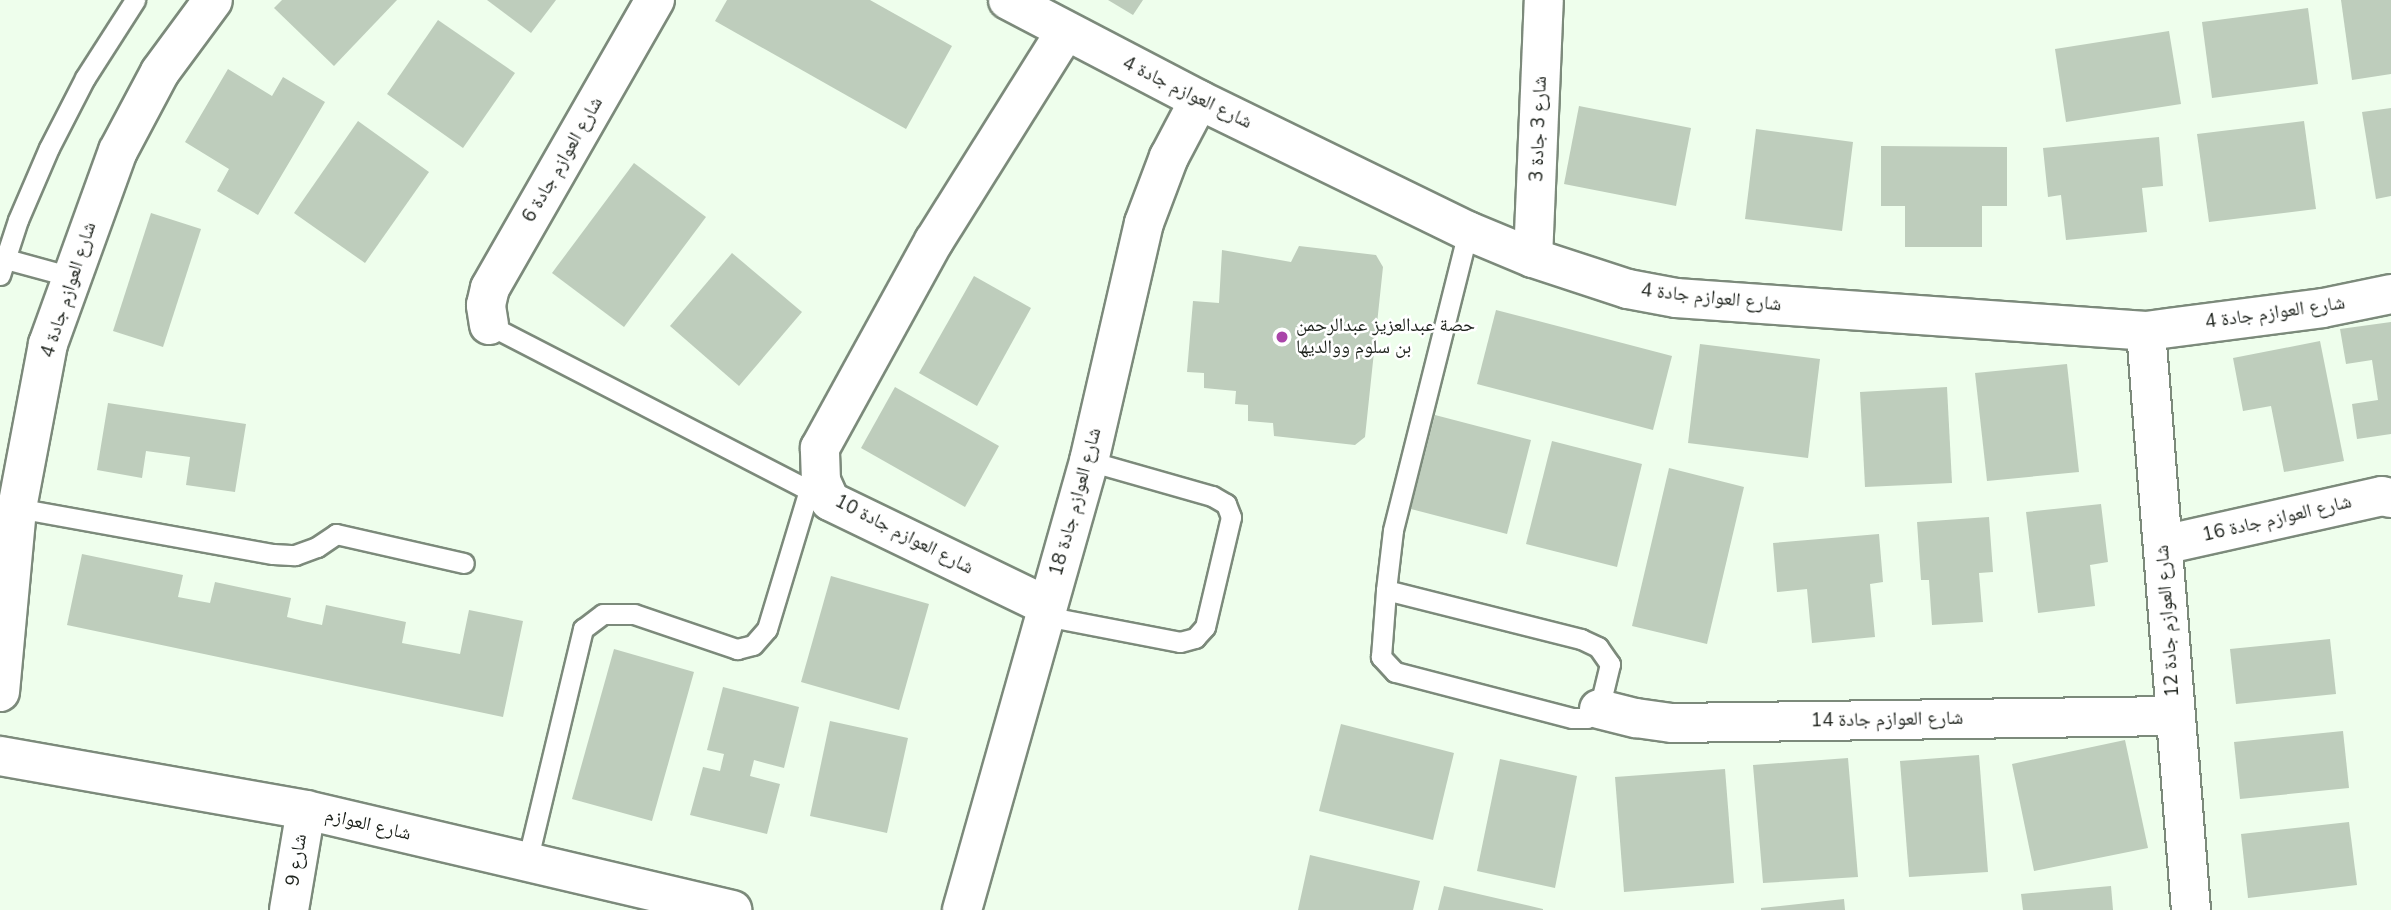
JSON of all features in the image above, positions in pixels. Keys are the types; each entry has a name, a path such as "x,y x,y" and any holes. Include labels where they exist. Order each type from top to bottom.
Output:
{"street":[{"name":"شارع العوازم جادة 4","path":"0,692 17,508 48,344 118,151 160,72 213,0"},
{"name":"شارع العوازم جادة 6","path":"489,325 485,305 490,288 655,0"},
{"name":"شارع العوازم جادة 4","path":"1008,0 1199,100 1468,231 1534,258 1628,289 1676,298 2146,331 2323,308 2391,293"},
{"name":"شارع 3 جادة 3","path":"1534,258 1544,0"},
{"name":"شارع العوازم جادة 10","path":"1046,611 820,496 820,448 934,241 1065,32"},
{"name":"شارع العوازم جادة 18","path":"962,910 1089,461 1144,223 1168,157 1199,100"},
{"name":"شارع العوازم جادة 12","path":"2146,331 2191,910"},
{"name":"شارع العوازم جادة 16","path":"2162,545 2382,496 2391,498"},
{"name":"شارع العوازم جادة 14","path":"1600,709 1636,719 1672,723 2176,716"},
{"name":"شارع العوازم","path":"0,756 306,810 732,910"},
{"name":"شارع 9","path":"289,910 306,810"}],"lane":[{"path":"72,277 3,267 18,220 48,148 85,78 135,0"},
{"path":"1386,590 1581,639 1598,647 1610,664 1600,709 1587,718 1572,718 1395,672 1381,657 1386,590 1393,530 1468,231"},
{"path":"489,325 820,496 767,629 753,645 737,649 634,614 603,614 583,629 527,862"},
{"path":"1046,611 1180,642 1195,638 1205,626 1231,517 1226,505 1212,496 1089,461"},
{"path":"17,508 273,554 295,555 317,547 336,534 464,563"}],"building":[{"path":"282,0 397,0 334,66 274,8"},
{"path":"487,0 556,0 531,33"},
{"path":"727,0 870,0 952,46 906,129 715,21"},
{"path":"1108,0 1143,0 1133,15"},
{"path":"2341,0 2391,0 2391,74 2352,80"},
{"path":"2308,8 2318,84 2212,98 2202,22"},
{"path":"438,20 515,73 463,148 387,94"},
{"path":"2169,31 2181,104 2066,122 2055,49"},
{"path":"228,69 272,96 283,77 325,102 258,215 217,191 229,169 185,142"},
{"path":"1579,106 1691,128 1676,206 1564,184"},
{"path":"2391,108 2391,196 2376,199 2362,112"},
{"path":"358,121 429,172 365,263 294,213"},
{"path":"2304,121 2316,209 2209,222 2197,134"},
{"path":"1756,129 1853,142 1842,231 1745,219"},
{"path":"2159,137 2163,186 2142,188 2147,232 2066,240 2061,195 2048,197 2043,148"},
{"path":"1881,146 2007,147 2007,206 1982,206 1982,247 1905,247 1905,206 1881,206"},
{"path":"634,163 706,217 624,327 552,273"},
{"path":"151,213 201,229 163,347 113,331"},
{"name":"حصة عبدالعزيز عبدالرحمن بن سلوم ووالديها","path":"1299,246 1376,255 1383,267 1365,437 1355,445 1274,436 1273,423 1248,421 1248,405 1235,404 1236,391 1204,388 1204,373 1187,372 1193,301 1219,303 1222,250 1291,262"},
{"path":"732,253 802,312 739,386 670,326"},
{"path":"974,276 1031,308 977,406 919,373"},
{"path":"1496,310 1672,356 1653,430 1477,384"},
{"path":"2391,322 2391,434 2357,439 2352,404 2378,400 2372,360 2346,364 2340,329"},
{"path":"2320,341 2344,461 2284,472 2271,406 2243,411 2233,358"},
{"path":"1700,344 1820,359 1808,458 1688,443"},
{"path":"2067,364 2079,472 1987,481 1975,373"},
{"path":"895,387 999,446 965,507 861,448"},
{"path":"1947,387 1952,483 1865,487 1860,392"},
{"path":"108,403 246,424 235,492 186,485 190,457 146,451 142,478 97,470"},
{"path":"1435,415 1531,440 1507,534 1411,509"},
{"path":"1552,441 1642,464 1617,567 1526,544"},
{"path":"1669,468 1744,487 1707,644 1632,626"},
{"path":"2101,504 2108,562 2090,565 2095,606 2038,613 2026,512"},
{"path":"1989,517 1993,572 1979,573 1983,622 1932,625 1929,580 1921,580 1917,522"},
{"path":"1879,534 1883,582 1870,584 1875,637 1812,643 1807,589 1777,592 1773,543"},
{"path":"82,554 183,575 178,597 210,603 215,582 291,598 287,617 322,625 326,605 406,622 402,643 460,654 469,610 523,621 503,717 67,625"},
{"path":"831,576 929,604 899,710 801,682"},
{"path":"2330,639 2336,694 2236,704 2230,649"},
{"path":"614,649 694,672 652,821 572,799"},
{"path":"723,687 799,707 784,768 754,760 750,776 780,784 767,834 690,815 703,767 720,771 724,754 707,750"},
{"path":"830,721 908,738 887,833 810,816"},
{"path":"1341,724 1454,753 1433,840 1319,811"},
{"path":"2343,731 2349,788 2240,799 2234,742"},
{"path":"2125,740 2148,848 2034,871 2012,764"},
{"path":"1979,755 1988,872 1909,877 1900,761"},
{"path":"1848,758 1858,877 1763,883 1753,765"},
{"path":"1500,759 1577,776 1555,888 1477,871"},
{"path":"1725,769 1734,883 1624,892 1615,777"},
{"path":"2349,822 2357,885 2248,898 2241,834"},
{"path":"1310,855 1420,881 1413,910 1298,910"},
{"path":"1444,886 1543,909 1543,910 1438,910"},
{"path":"2111,886 2113,910 2023,910 2021,894"},
{"path":"1844,899 1845,910 1761,910 1761,908"}],"place":[{"name":"حصة عبدالعزيز عبدالرحمن بن سلوم ووالديها","path":"1282,337"}]}
